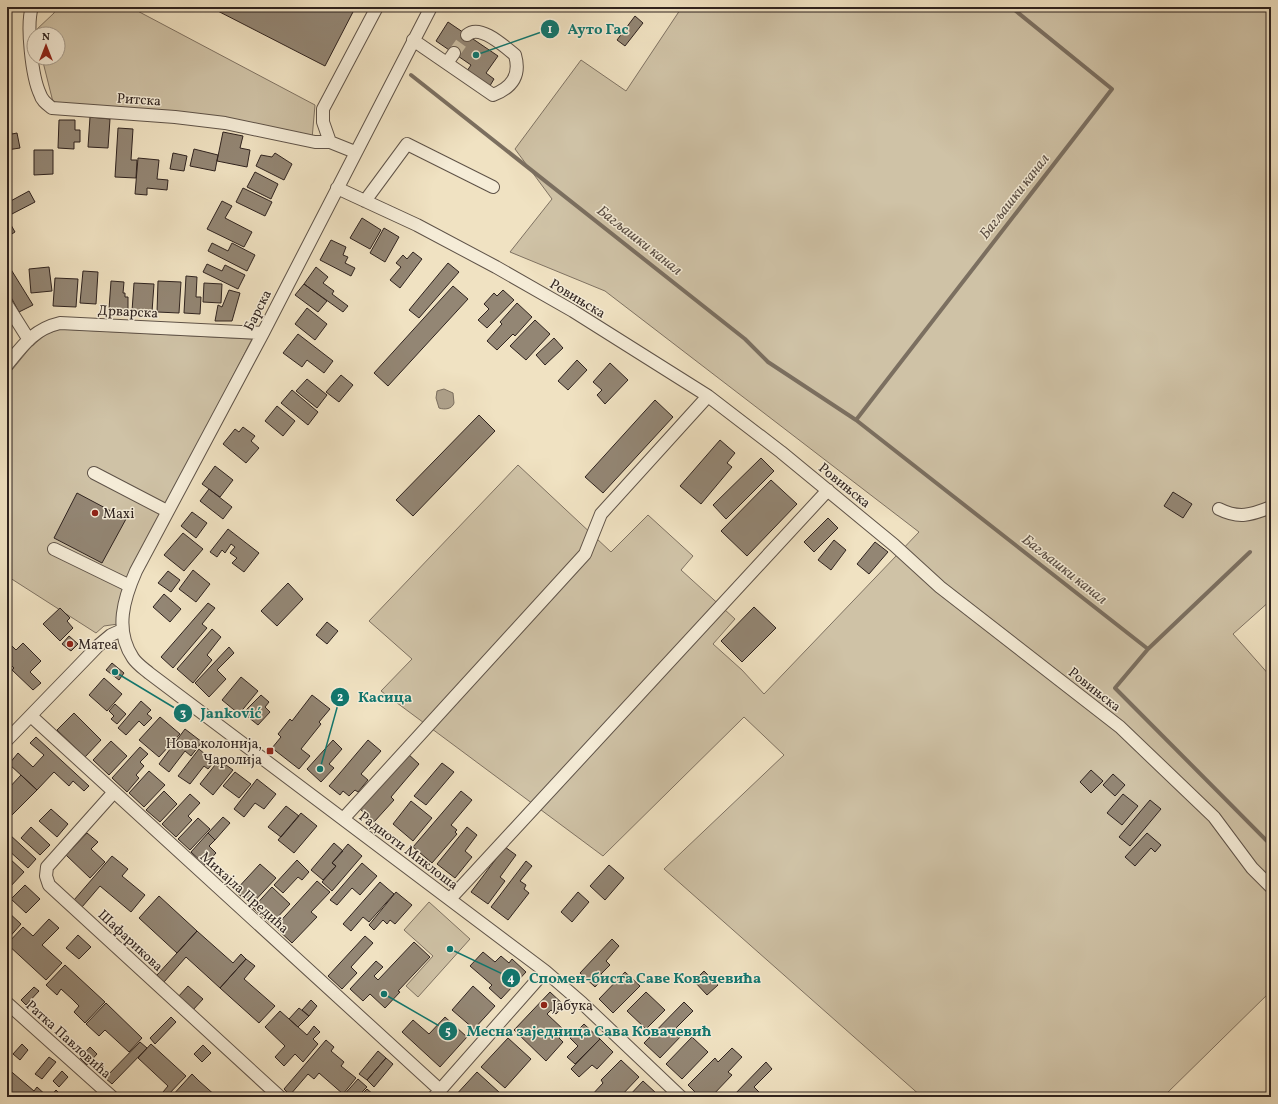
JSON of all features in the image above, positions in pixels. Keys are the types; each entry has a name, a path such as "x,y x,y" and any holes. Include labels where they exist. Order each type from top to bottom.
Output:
{"street":[{"name":"Ритска","path":"32,7 29,16 30,35 36,82 44,101 52,108 175,117 225,123 315,142 330,142 355,152"},
{"path":"330,142 323,122 323,109 328,96 377,7"},
{"name":"Барска","path":"122,630 124,607 130,586 167,511 263,333 431,7"},
{"path":"413,40 450,58 493,95 509,86 515,78 517,62 516,55 486,34 476,31 467,35"},
{"path":"365,200 407,144 494,187"},
{"name":"Ровињска","path":"337,188 416,225 496,267 573,311 708,396 828,490 894,545 940,587 1120,727 1210,812 1252,868 1271,887"},
{"path":"7,305 29,340"},
{"name":"Дрварска","path":"7,364 41,329 60,323 263,333"},
{"path":"343,819 585,554 601,514 708,396"},
{"path":"94,473 167,511"},
{"path":"450,899 828,490"},
{"path":"1219,509 1230,515 1243,516 1271,507"},
{"path":"54,549 130,586"},
{"path":"7,740 99,645 111,635 122,630"},
{"name":"Радноти Миклоша","path":"122,630 133,658 149,673 545,971 582,1003 681,1097"},
{"name":"Михајла Предића","path":"31,716 437,1094"},
{"name":"Шафарикова","path":"114,792 47,867 46,876 49,885 280,1097"},
{"path":"437,1094 545,971"},
{"name":"Ратка Павловића","path":"7,1003 112,1097"}],"shaded area":[{"path":"57,7 130,7 315,105 312,139 53,102 44,66 66,66 66,26 40,26 54,13"},
{"path":"682,7 1271,7 1271,600 1233,634 1271,677 1271,991 1163,1097 922,1097 664,869 784,755 744,717 603,856 381,691 412,659 369,621 518,465 611,552 648,515 693,556 681,570 735,619 713,644 742,670 764,694 919,532 605,291 510,252 552,199 515,149 581,60 626,91"},
{"path":"60,329 252,339 133,570 118,624 104,626 96,633 7,576 7,376 30,348 46,334"},
{"path":"444,389 453,393 454,403 452,407 446,409 439,408 436,398 437,391"},
{"path":"429,902 470,939 418,997 406,986 433,956 404,930"}],"building":[{"path":"210,7 360,7 358,11 354,10 325,66"},
{"path":"635,16 643,23 625,46 617,40"},
{"path":"448,22 498,56 486,73 494,79 488,89 465,74 471,65 436,41"},
{"path":"90,117 110,119 108,148 88,147"},
{"path":"59,120 75,120 75,130 80,130 80,142 74,142 74,149 58,148"},
{"path":"10,126 12,134 17,133 20,148 7,150 7,127"},
{"path":"118,128 133,129 131,160 137,160 136,178 115,177"},
{"path":"223,132 243,136 240,148 250,150 247,167 217,161"},
{"path":"194,149 218,155 215,171 190,166"},
{"path":"34,150 53,150 53,174 34,175"},
{"path":"173,153 187,156 184,171 170,169"},
{"path":"275,153 292,164 284,180 256,166 261,155 272,157"},
{"path":"138,158 159,160 157,179 168,180 167,190 147,188 147,195 135,194"},
{"path":"255,172 278,184 271,199 247,187"},
{"path":"243,188 272,202 265,216 236,202"},
{"path":"29,191 35,202 10,215 7,209 7,203"},
{"path":"222,201 232,206 225,218 252,232 244,247 207,229"},
{"path":"7,218 15,232 7,237"},
{"path":"362,218 381,230 370,249 350,238"},
{"path":"384,228 399,237 385,262 370,253"},
{"path":"331,240 346,247 343,255 348,257 345,263 355,268 351,276 320,260"},
{"path":"212,243 228,251 232,243 255,255 247,271 208,251"},
{"path":"413,252 422,259 400,288 390,280 401,267 396,263 403,255 407,259"},
{"path":"7,263 33,305 19,312 7,290"},
{"path":"448,263 459,272 419,318 409,310"},
{"path":"207,264 222,271 225,265 245,275 238,289 203,272"},
{"path":"49,267 52,291 31,293 29,269"},
{"path":"316,267 328,277 323,283 334,291 332,294 348,306 343,312 304,284"},
{"path":"83,271 98,272 96,304 80,303"},
{"path":"186,276 197,277 196,297 201,297 200,314 184,313"},
{"path":"55,278 78,279 76,307 53,306"},
{"path":"111,281 124,282 123,293 125,293 125,297 128,297 128,310 109,309"},
{"path":"158,281 181,282 179,313 157,312"},
{"path":"134,283 154,284 152,312 132,311"},
{"path":"204,283 222,284 221,303 203,302"},
{"path":"304,284 327,301 318,312 295,295"},
{"path":"453,286 468,299 388,386 374,373"},
{"path":"229,290 240,293 232,321 215,321 218,305 222,307"},
{"path":"503,290 514,300 487,328 478,320 489,309 484,304 494,293 497,296"},
{"path":"517,303 532,317 515,336 513,334 497,350 487,341 502,324 500,322"},
{"path":"307,308 327,324 315,340 295,324"},
{"path":"535,320 550,334 526,360 510,346"},
{"path":"298,334 333,361 324,373 307,360 302,367 283,353"},
{"path":"554,338 563,348 545,365 536,355"},
{"path":"577,360 587,370 568,390 558,381"},
{"path":"610,363 628,380 605,404 597,395 602,390 593,382"},
{"path":"341,375 353,385 339,402 326,392"},
{"path":"307,379 327,395 317,408 296,391"},
{"path":"292,390 318,412 308,425 281,403"},
{"path":"655,400 673,417 603,493 585,477"},
{"path":"277,406 295,421 283,436 265,421"},
{"path":"479,415 495,431 413,516 396,500"},
{"path":"243,427 255,436 251,441 259,448 246,463 223,444 235,429 239,432"},
{"path":"720,440 735,453 727,463 732,467 701,504 680,486"},
{"path":"761,458 774,471 726,519 713,505"},
{"path":"215,466 233,480 220,497 202,484"},
{"path":"771,480 797,504 747,556 721,531"},
{"path":"209,489 232,507 223,519 200,501"},
{"path":"1173,492 1192,504 1183,518 1164,506"},
{"path":"77,493 126,519 102,563 54,538"},
{"path":"192,512 207,523 196,538 181,526"},
{"path":"828,518 838,528 814,552 804,542"},
{"path":"228,529 259,553 244,572 232,563 237,558 230,553 235,547 231,544 225,553 222,550 217,557 210,552"},
{"path":"183,533 203,549 184,571 164,555"},
{"path":"834,540 846,550 831,570 818,560"},
{"path":"875,542 888,552 869,574 857,564"},
{"path":"193,570 210,584 196,602 179,589"},
{"path":"168,571 180,580 171,592 158,583"},
{"path":"288,583 303,599 277,626 261,611"},
{"path":"164,594 181,609 170,622 153,607"},
{"path":"208,603 215,608 202,624 207,628 173,668 161,657"},
{"path":"754,607 776,628 742,662 721,641"},
{"path":"60,608 70,618 67,621 73,628 60,641 43,624"},
{"path":"327,622 338,631 327,644 316,635"},
{"path":"212,629 221,637 207,655 212,660 193,683 177,669"},
{"name":"Матеа","path":"69,636 78,644 71,651 62,644"},
{"path":"7,641 16,650 23,643 41,661 30,672 41,683 33,690 12,670 14,668 7,661"},
{"path":"229,647 234,653 217,670 226,679 209,697 195,683"},
{"path":"112,663 124,673 119,680 106,670"},
{"path":"241,677 258,691 239,714 222,700"},
{"path":"104,678 122,694 107,711 89,695"},
{"path":"261,695 269,702 265,707 270,712 258,725 243,713"},
{"path":"312,695 330,709 319,722 321,724 301,749 310,756 299,769 272,748 281,737 278,734 290,719 292,721"},
{"path":"141,701 151,710 147,714 152,718 144,726 139,721 126,735 118,728"},
{"path":"115,704 126,714 117,724 111,719 114,716 109,711"},
{"path":"74,713 101,740 85,757 57,730"},
{"path":"160,717 180,734 159,757 139,740"},
{"path":"185,729 202,742 191,756 185,751 169,772 159,764"},
{"path":"36,737 89,786 84,791 73,781 69,786 54,772 37,790 9,764 18,753 33,767 44,755 30,743"},
{"path":"333,740 342,749 329,764 334,768 321,782 307,769"},
{"path":"368,740 381,751 361,774 368,780 358,792 355,790 349,796 343,791 340,795 329,786"},
{"path":"111,741 127,756 109,775 93,760"},
{"path":"140,747 148,754 140,762 144,766 136,775 139,778 127,792 112,778"},
{"path":"199,749 214,762 208,769 204,766 190,784 178,776"},
{"path":"407,753 419,764 391,797 394,800 374,822 359,808"},
{"path":"219,760 233,770 213,795 200,784"},
{"path":"442,763 454,772 426,805 414,796"},
{"path":"1091,770 1103,781 1091,793 1080,782"},
{"path":"149,771 165,785 144,807 129,793"},
{"path":"235,772 251,784 239,798 223,786"},
{"path":"1113,774 1125,785 1115,796 1103,785"},
{"path":"21,775 37,790 10,817 7,814 7,790"},
{"path":"257,779 276,794 264,809 255,803 244,817 234,809"},
{"path":"164,791 177,804 160,822 146,810"},
{"path":"461,791 472,800 451,825 457,830 455,832 457,834 432,863 413,847"},
{"path":"190,794 200,803 188,816 192,820 176,837 162,824"},
{"path":"1123,794 1138,806 1122,825 1107,813"},
{"path":"1150,800 1161,809 1130,846 1119,837"},
{"path":"411,801 432,818 413,841 393,824"},
{"path":"286,806 299,816 281,837 268,827"},
{"path":"51,809 68,824 57,837 39,821"},
{"path":"301,813 317,826 294,853 278,840"},
{"path":"223,817 230,823 215,840 208,833"},
{"path":"198,818 210,829 190,850 178,839"},
{"path":"31,827 50,845 40,855 21,838"},
{"path":"467,827 477,835 465,851 472,857 455,878 437,864"},
{"path":"87,833 98,842 91,849 105,862 90,878 66,855"},
{"path":"208,833 215,840 209,846 216,853 205,865 191,852"},
{"path":"1147,833 1161,845 1155,852 1151,848 1135,866 1125,857"},
{"path":"9,834 36,859 28,868 7,849 7,837"},
{"path":"334,843 343,851 332,863 336,866 323,880 311,870"},
{"path":"348,844 362,856 332,891 322,882 336,866 332,863"},
{"path":"505,847 516,855 500,877 505,881 488,904 471,892"},
{"path":"112,856 128,869 122,876 145,895 131,912 100,886 82,907 74,900"},
{"path":"9,858 24,872 9,888 7,886 7,860"},
{"path":"297,860 309,872 302,880 298,877 283,893 274,885"},
{"path":"526,861 532,866 520,881 526,885 524,889 529,893 508,920 491,907"},
{"path":"362,863 377,876 360,895 352,888 337,905 330,900"},
{"path":"260,864 276,878 251,905 235,891"},
{"path":"609,865 624,878 605,900 590,886"},
{"path":"317,881 330,892 311,912 317,917 292,943 275,927"},
{"path":"380,882 394,894 369,922 363,917 351,931 343,924"},
{"path":"25,885 40,899 26,913 11,899"},
{"path":"272,887 290,904 271,924 253,908"},
{"path":"396,892 412,905 395,924 390,920 387,924 383,920 374,930 369,925"},
{"path":"578,892 589,902 572,922 561,912"},
{"path":"159,896 197,931 177,953 139,918"},
{"path":"7,911 21,924 7,940"},
{"path":"49,919 59,928 42,945 62,963 46,980 7,944 23,927 33,936"},
{"path":"197,931 233,963 241,954 246,959 220,988 186,957 164,982 157,975"},
{"path":"78,935 91,947 79,959 66,948"},
{"path":"365,936 373,943 351,967 357,973 342,989 328,976"},
{"path":"612,939 619,946 606,961 610,965 601,974 604,977 595,987 580,973"},
{"path":"414,942 430,957 398,991 400,992 385,1008 370,994 363,1001 350,989 376,961 383,967 374,976 378,980"},
{"path":"483,952 495,962 501,956 509,963 512,959 526,972 501,999 489,988 492,985 470,966"},
{"path":"246,959 255,966 244,979 275,1006 259,1023 220,988"},
{"path":"65,965 105,1002 85,1023 74,1012 79,1006 72,999 61,989 57,995 46,985"},
{"path":"704,971 718,985 707,995 694,981"},
{"path":"625,972 640,986 613,1013 599,999"},
{"path":"188,986 203,999 192,1011 177,998"},
{"path":"473,986 495,1006 474,1029 452,1010"},
{"path":"34,987 39,991 26,1005 21,1000"},
{"path":"550,992 564,1005 556,1014 551,1010 547,1014 565,1031 559,1038 563,1042 546,1061 514,1030"},
{"path":"646,992 665,1010 646,1029 627,1011"},
{"path":"311,1000 317,1006 309,1016 302,1010"},
{"path":"684,1002 693,1011 676,1028 683,1034 660,1058 644,1043"},
{"path":"106,1003 142,1038 129,1052 105,1030 99,1036 86,1024"},
{"path":"299,1008 309,1016 298,1027 289,1019"},
{"path":"280,1011 307,1035 314,1026 320,1032 313,1039 318,1044 303,1062 295,1054 284,1066 275,1057 285,1046 265,1027"},
{"path":"171,1017 176,1022 155,1044 150,1038"},
{"path":"445,1017 467,1037 440,1067 402,1032 413,1020 429,1034"},
{"path":"584,1024 600,1039 575,1064 567,1057 578,1046 570,1038"},
{"path":"692,1037 708,1052 682,1079 666,1064"},
{"path":"508,1038 531,1059 505,1088 481,1067"},
{"path":"600,1039 613,1052 597,1069 592,1065 579,1077 571,1069"},
{"path":"326,1040 334,1047 331,1051 344,1062 341,1066 356,1078 343,1094 319,1073 314,1079 308,1074 290,1095 284,1089"},
{"path":"140,1042 147,1048 112,1084 105,1078"},
{"path":"22,1044 28,1050 20,1060 13,1054"},
{"path":"151,1044 186,1076 167,1096 163,1092 168,1086 138,1058"},
{"path":"203,1045 211,1053 202,1062 194,1054"},
{"path":"90,1047 97,1054 87,1065 80,1058"},
{"path":"732,1048 742,1057 728,1072 732,1075 711,1097 700,1097 688,1085 715,1058 718,1062"},
{"path":"378,1051 386,1058 367,1080 359,1074"},
{"path":"49,1057 56,1062 42,1079 35,1074"},
{"path":"386,1058 393,1064 374,1087 367,1080"},
{"path":"621,1060 639,1077 620,1097 590,1097 603,1083 601,1080"},
{"path":"766,1062 772,1069 754,1087 760,1093 756,1097 732,1097"},
{"path":"7,1068 34,1091 37,1087 48,1097 7,1097"},
{"path":"62,1071 68,1077 59,1087 53,1081"},
{"path":"477,1072 500,1093 496,1097 454,1097"},
{"path":"192,1074 199,1081 217,1097 171,1097"},
{"path":"358,1079 367,1087 357,1097 342,1097"},
{"path":"643,1081 656,1093 652,1097 628,1097"},
{"path":"367,1089 375,1097 359,1097"},
{"path":"56,1090 63,1097 50,1097"}],"waterway":[{"name":"Багљашки канал","path":"856,420 1112,89 1011,7"},
{"name":"Багљашки канал","path":"411,75 745,339 768,362 856,420 1148,649 1250,552"},
{"path":"1148,649 1115,688 1271,845"}],"tunnel":[{"path":"454,53 467,35"}],"place":[{"name":"Ауто Гас","path":"476,55"},
{"name":"Maxi","path":"95,513"},
{"name":"Матеа","path":"70,644"},
{"name":"Janković","path":"115,672"},
{"name":"Нова колонија, Чаролија","path":"270,751"},
{"name":"Касица","path":"320,769"},
{"name":"Спомен-биста Саве Ковачевића","path":"450,949"},
{"name":"Месна заједница Сава Ковачевић","path":"384,994"},
{"name":"Јабука","path":"544,1005"}]}
